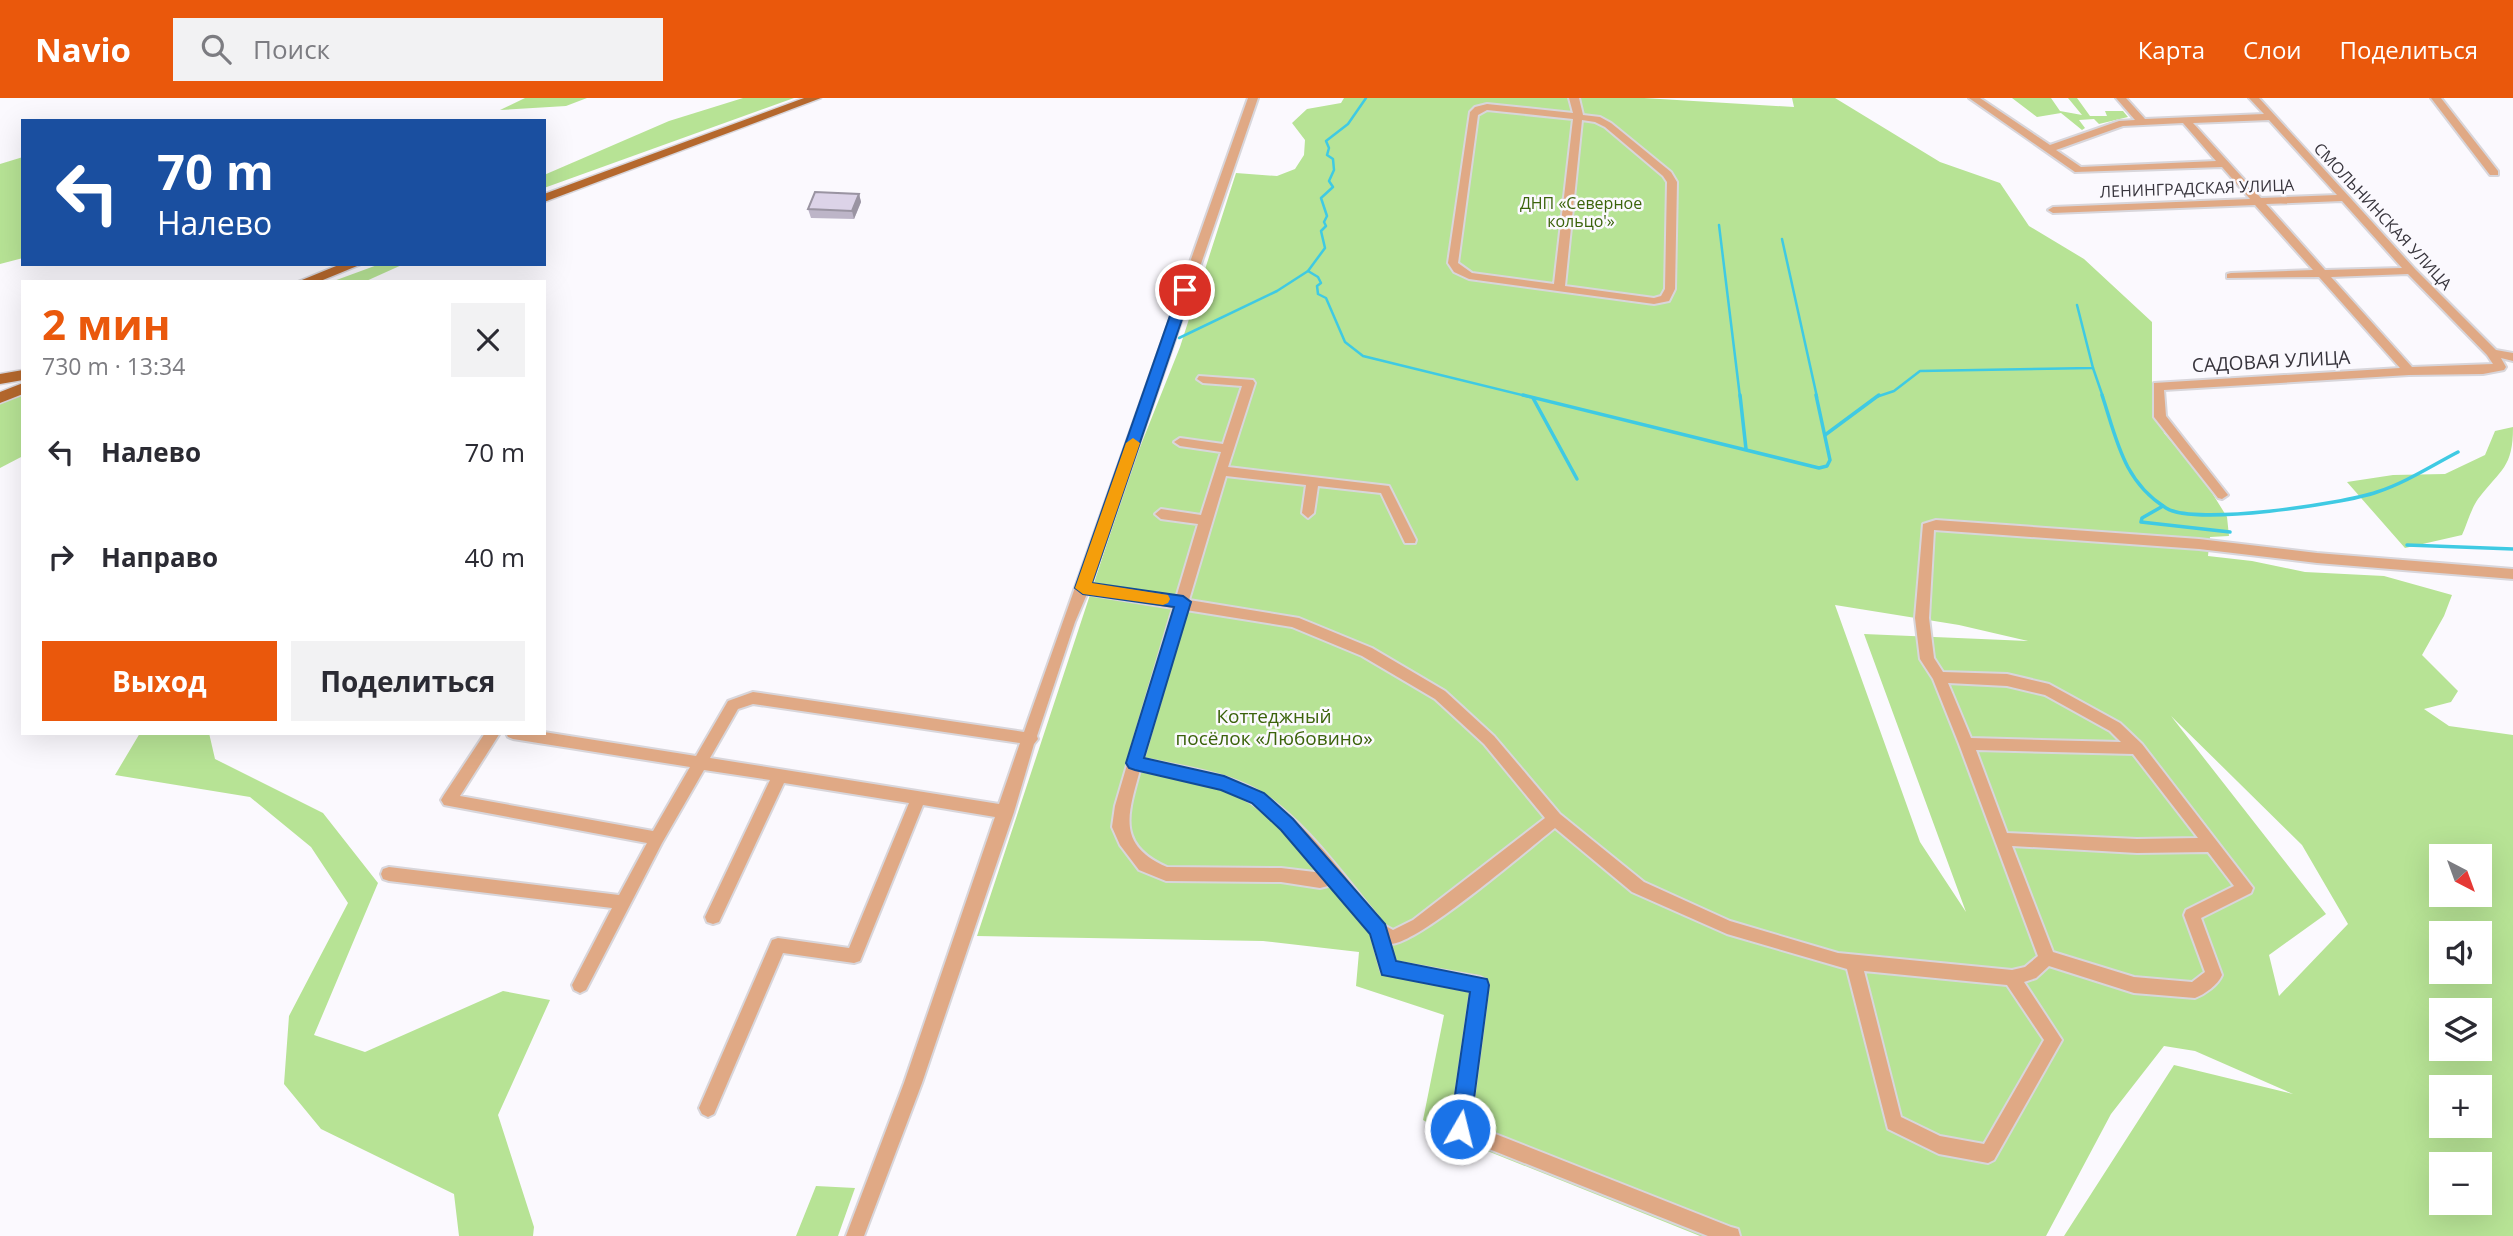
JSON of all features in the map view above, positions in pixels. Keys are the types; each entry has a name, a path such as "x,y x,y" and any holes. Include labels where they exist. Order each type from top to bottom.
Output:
{"main road":[{"path":"546,197 815,98"},
{"path":"310,280 349,266"},
{"path":"319,280 356,266"},
{"path":"0,380 21,377"},
{"path":"0,388 21,378"},
{"path":"0,396 21,388"}],"street":[{"path":"855,1236 917,1071 1031,739 1068,622 1083,588 1253,98"},
{"path":"1559,287 1578,115 1574,98"},
{"path":"1974,98 2079,170 2225,164"},
{"path":"2121,98 2140,121"},
{"name":"СМОЛЬНИНСКАЯ УЛИЦА","path":"2254,98 2411,271 2492,353"},
{"path":"2436,98 2494,173"},
{"path":"1487,107 1578,115 1608,125 1667,174 1672,182 1670,289 1664,299 1654,301 1469,276 1458,270 1453,263 1473,114 1478,109 1487,107"},
{"path":"2049,149 2122,122 2269,117"},
{"path":"2185,120 2409,371"},
{"name":"ЛЕНИНГРАДСКАЯ УЛИЦА","path":"2053,210 2343,198"},
{"path":"2231,276 2411,271"},
{"path":"2492,353 2513,357"},
{"name":"САДОВАЯ УЛИЦА","path":"2222,495 2160,417 2158,386 2500,367 2492,353"},
{"path":"1203,379 1249,383 1204,520 1183,602 1135,763 1120,827 1125,840 1145,865 1166,874 1281,875 1320,881 1334,877"},
{"path":"1180,442 1227,449"},
{"path":"1221,471 1385,489 1410,540"},
{"path":"1307,513 1313,480"},
{"path":"1161,514 1204,520"},
{"path":"2047,958 1966,744 1939,677 1927,659 1922,618 1928,527 1936,525 2199,544 2317,558 2513,574"},
{"path":"1083,588 1183,602 1304,625 1367,652 1405,672 1440,695 1489,740 1555,819 1638,887 1727,928 1838,961 2012,978 2030,974 2047,958"},
{"path":"1939,677 2007,680 2049,690 2115,727 2137,748 2245,888 2192,915 2214,975 2195,990 2134,985 2047,958"},
{"path":"580,985 622,902 733,705 753,698 1031,739"},
{"path":"492,735 449,800 657,838"},
{"path":"525,735 1006,812"},
{"path":"1966,744 2137,748"},
{"path":"1135,763 1224,783 1258,798 1287,824 1378,930 1393,938 1419,925 1555,819"},
{"path":"713,917 779,777"},
{"path":"708,1108 778,945 854,956 918,799"},
{"path":"2004,839 2137,846 2210,845"},
{"path":"389,874 622,902"},
{"path":"1378,930 1388,968 1480,985 1460,1129 1731,1236"},
{"path":"1854,963 1894,1123 1939,1145 1988,1154 2054,1040 2012,978"}],"green space":[{"path":"525,98 587,98 566,106 500,110"},
{"path":"743,98 794,98 546,187 546,174 669,121"},
{"path":"1344,98 1644,98 1794,107 1792,98 1835,98 1940,162 2000,183 2029,226 2084,259 2152,322 2152,386 2164,433 2204,480 2227,517 2229,536 2210,537 2208,556 2252,561 2305,572 2384,576 2452,595 2444,616 2422,655 2458,691 2451,702 2424,709 2449,726 2513,735 2513,1236 2064,1236 2174,1065 2293,1094 2195,1051 2164,1046 2111,1114 2046,1236 1700,1236 1450,1136 1423,1120 1444,1015 1356,986 1359,952 1263,941 977,936 1134,462 1180,347 1236,173 1277,176 1295,169 1304,155 1305,140 1292,123 1307,109 1341,103","holes":["1835,605 1959,625 2028,641 1864,634 1966,912 1920,842","2171,716 2302,845 2348,924 2279,996 2269,955 2326,914"]},
{"path":"2012,98 2051,98 2060,111 2082,115 2068,98 2077,98 2090,116 2107,116 2105,111 2123,111 2128,117 2099,124 2094,119 2079,120 2085,128 2082,130 2061,113 2037,117"},
{"path":"21,158 21,259 0,264 0,164"},
{"path":"375,266 400,266 368,280 336,280"},
{"path":"21,394 21,457 0,468 0,403"},
{"path":"2513,427 2508,460 2476,503 2462,535 2405,548 2347,482 2393,475 2445,474 2485,455 2495,431"},
{"path":"139,735 209,735 215,759 323,813 378,883 314,1035 365,1052 503,991 550,1000 498,1115 534,1227 533,1236 459,1236 454,1194 321,1129 284,1084 289,1016 348,903 311,847 250,797 115,775"},
{"path":"816,1186 855,1188 838,1236 796,1236"}],"building":[{"path":"815,192 859,194 852,211 808,209"}],"waterway":[{"path":"1308,271 1325,248 1321,231 1326,226 1324,222 1327,216 1321,198 1333,187 1329,181 1334,170 1333,159 1327,155 1329,148 1326,141 1348,124 1366,98"},
{"path":"1719,225 1740,397"},
{"path":"1782,239 1817,397"},
{"path":"1179,338 1277,291 1308,271"},
{"path":"1308,271 1318,277 1321,283 1317,286 1318,294 1326,298 1345,342 1363,356 1530,397"},
{"path":"2077,305 2093,368"},
{"path":"1877,397 1894,391 1920,371 2093,368"},
{"path":"2093,368 2103,397"},
{"path":"1523,395 1819,468 1827,466 1830,460 1816,395"},
{"path":"1740,395 1746,449"},
{"path":"2102,395 2131,472 2152,497 2166,508 2182,513 2236,514 2303,507 2359,497 2398,484 2458,452"},
{"path":"1825,435 1877,397"},
{"path":"1533,398 1577,479"},
{"path":"2163,506 2142,518 2141,522 2230,532"},
{"path":"2407,545 2513,549"}],"slow traffic":[{"path":"1133,443 1083,588 1163,599"}],"route":[{"path":"1185,290 1083,588 1183,602 1135,763 1224,783 1258,798 1287,824 1378,930 1388,968 1480,985 1460,1129"}],"park label":[{"name":"ДНП «Северное кольцо'»","path":"1581,212"},
{"name":"Коттеджный посёлок «Любовино»","path":"1274,727"}]}
